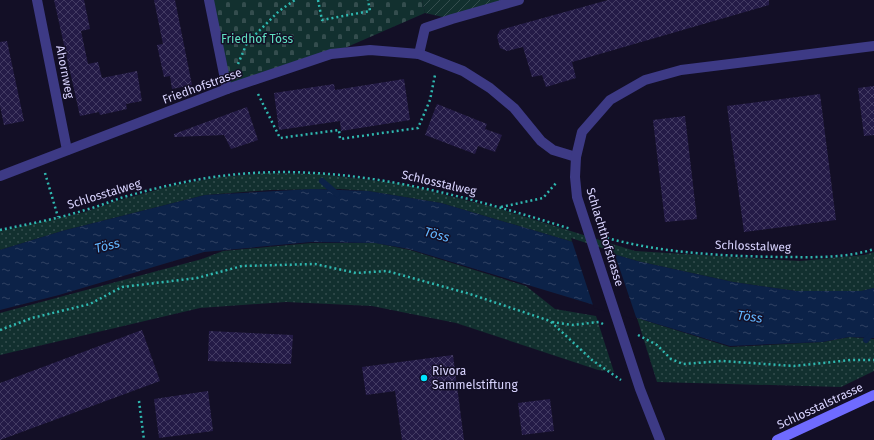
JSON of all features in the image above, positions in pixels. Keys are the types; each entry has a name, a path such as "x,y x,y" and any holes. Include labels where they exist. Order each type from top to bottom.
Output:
{"main road":[{"name":"Schlosstalstrasse","path":"777,440 874,395"}],"street":[{"name":"Ahornweg","path":"37,0 68,150"},
{"path":"209,0 227,89"},
{"path":"419,54 425,28 452,18 519,0"},
{"name":"Schlachthofstrasse","path":"660,440 631,359 582,212 575,178 576,157 582,132 610,100 645,80 681,70 874,46"},
{"name":"Friedhofstrasse","path":"0,176 227,89 331,54 370,50 419,54 463,70 490,88 514,108 541,141 553,150 576,157"}],"path":[{"path":"227,89 247,43 278,11 295,0"},
{"path":"318,0 322,20 370,11 368,0"},
{"path":"252,81 280,138 339,130 340,139 418,128 430,100 438,60"},
{"path":"41,161 58,217"},
{"name":"Schlosstalweg","path":"0,230 58,217 154,189 206,178 261,172 318,173 403,183 501,207 575,230"},
{"path":"501,207 543,198 557,182"},
{"name":"Schlosstalweg","path":"606,238 637,246 746,257 820,258 864,252 874,249"},
{"path":"0,330 32,318 90,304 122,288 197,278 242,266 315,264 356,273 387,271 470,294 550,321 572,325 599,322 606,325"},
{"path":"550,321 592,360 622,381"},
{"path":"636,335 657,345 671,359 683,364 722,361 794,366 851,360 874,360"},
{"path":"139,401 144,440"}],"green space":[{"name":"Friedhof Töss","path":"209,0 422,0 425,13 331,54 227,89"},
{"path":"422,0 519,0 452,19 425,13"},
{"path":"267,173 320,174 403,184 497,208 635,251 800,261 864,255 874,252 874,288 862,291 796,291 733,282 637,261 441,203 368,191 340,189 270,190 205,195 62,231 0,250 0,231 85,212 116,201 175,185 220,177"},
{"path":"311,243 376,243 410,250 526,286 555,309 596,316 614,372 598,370 456,323 372,306 286,302 200,308 0,355 0,313 202,259 223,251"},
{"path":"637,318 730,347 823,342 850,337 874,339 874,371 841,387 657,382"}],"water":[{"name":"Töss","path":"312,189 368,191 441,203 637,261 733,282 796,291 861,291 874,288 874,338 849,337 822,342 730,346 409,249 375,243 311,242 204,252 59,295 0,310 0,250 62,231 205,195"}],"pier":[{"path":"571,238 614,252 637,320 594,308"}],"building":[{"path":"54,0 84,0 90,29 81,31 88,64 98,62 102,78 137,71 142,101 126,104 127,109 100,115 99,112 80,116"},
{"path":"154,0 175,0 192,85 172,89 170,76 164,77 157,45 163,44"},
{"path":"608,0 769,0 769,5 572,62 576,78 546,87 542,75 532,77 523,47 507,51 500,48 497,36 500,30"},
{"path":"7,41 24,121 4,125 0,106 0,42"},
{"path":"404,79 410,120 341,131 340,121 279,130 274,93 334,84 335,90"},
{"path":"874,86 874,135 864,136 858,88"},
{"path":"820,94 836,220 744,232 727,106"},
{"path":"437,104 487,124 485,129 502,135 495,152 478,146 475,154 425,135"},
{"path":"247,107 258,140 231,149 224,135 174,137 174,134"},
{"path":"685,116 697,219 665,222 653,120"},
{"path":"142,330 160,381 0,440 0,383"},
{"path":"209,331 293,335 291,364 208,361"},
{"path":"453,355 464,440 402,440 395,391 366,395 362,367"},
{"path":"208,391 213,431 159,438 154,399"},
{"path":"550,399 554,431 522,435 518,403"}],"waterway":[{"path":"322,181 337,194"},
{"path":"866,340 874,331"}],"place":[{"name":"Rivora Sammelstiftung","path":"424,378"}]}
